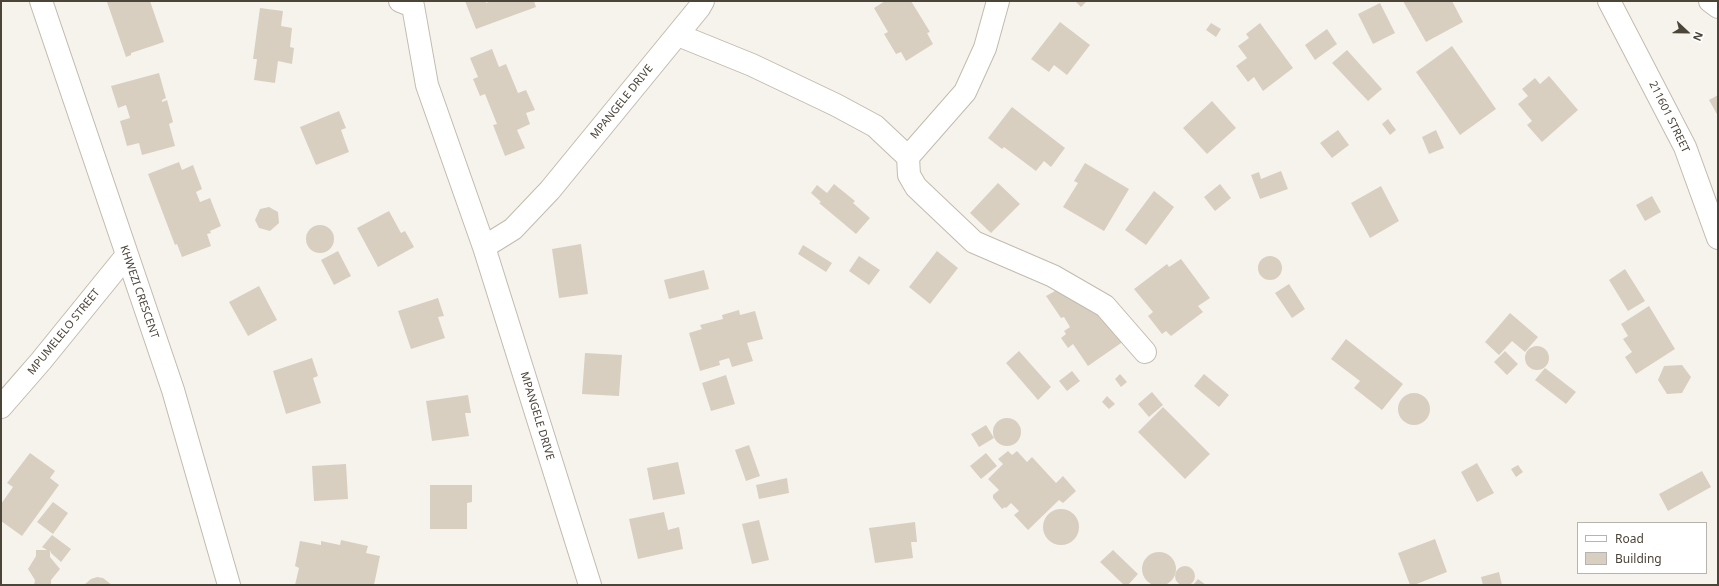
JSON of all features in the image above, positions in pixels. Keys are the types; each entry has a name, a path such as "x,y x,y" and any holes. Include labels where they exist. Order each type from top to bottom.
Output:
{"street":[{"name":"KHWEZI CRESCENT","path":"41,1 173,390 229,585"},
{"name":"MPANGELE DRIVE","path":"484,247 513,229 550,190 704,1"},
{"path":"908,158 965,92 985,48 998,1"},
{"name":"211601 STREET","path":"1609,1 1685,147 1718,238"},
{"path":"1710,1 1718,6"},
{"name":"MPANGELE DRIVE","path":"410,3 427,85 484,247 590,585"},
{"path":"678,34 752,65 836,105 875,126 908,158 909,175 916,187 974,242 1053,276 1105,306 1145,352"},
{"name":"MPUMELELO STREET","path":"1,407 41,361 126,255"}],"building":[{"path":"150,1 164,42 131,53 131,55 126,57 107,2"},
{"path":"465,1 486,1 486,3 491,1 534,1 536,7 476,29"},
{"path":"885,1 911,1 930,32 927,33 933,44 906,61 901,52 896,54 884,34 888,32 874,8"},
{"path":"1075,1 1087,1 1081,7"},
{"path":"1403,1 1452,1 1463,22 1426,42"},
{"path":"1380,3 1395,33 1373,44 1358,14"},
{"path":"260,8 283,11 281,26 292,28 290,47 294,48 292,64 278,61 275,83 254,80 257,59 253,59"},
{"path":"1060,22 1090,45 1067,75 1054,65 1049,72 1031,59"},
{"path":"1211,23 1221,29 1216,37 1206,30"},
{"path":"1260,23 1293,68 1263,91 1254,77 1248,82 1236,66 1247,58 1238,46 1249,38 1246,34"},
{"path":"1327,29 1337,44 1315,60 1305,45"},
{"path":"1452,46 1496,109 1460,135 1416,72"},
{"path":"492,49 499,67 506,64 518,93 526,90 535,110 526,113 530,124 517,130 525,148 505,156 493,125 497,124 485,94 480,96 473,79 478,77 470,58"},
{"path":"1347,50 1382,89 1368,101 1332,63"},
{"path":"159,73 166,98 162,100 162,102 167,100 173,122 169,124 175,146 142,155 139,143 127,146 120,121 130,118 126,105 118,108 111,86"},
{"path":"1549,76 1578,110 1542,142 1527,125 1532,121 1518,104 1528,96 1522,89 1535,78 1540,84"},
{"path":"1718,95 1718,116 1709,100"},
{"path":"1212,101 1236,128 1207,154 1183,128"},
{"path":"1012,107 1065,148 1051,167 1044,161 1036,171 1004,147 1002,149 988,138"},
{"path":"339,111 346,128 341,130 349,152 316,165 300,127"},
{"path":"1388,119 1396,130 1390,135 1382,124"},
{"path":"1338,130 1349,145 1332,158 1320,143"},
{"path":"1436,130 1444,148 1429,154 1422,137"},
{"path":"179,162 182,170 193,165 202,189 196,192 200,202 210,198 221,226 207,234 211,246 182,257 177,244 175,245 148,174"},
{"path":"1085,163 1129,189 1104,231 1063,207 1078,183 1074,181"},
{"path":"1281,171 1288,189 1260,199 1251,175 1259,172 1261,179"},
{"path":"998,183 1020,204 991,233 970,213"},
{"path":"834,184 855,201 853,203 870,218 856,234 819,203 821,202 811,193 817,185 827,193"},
{"path":"1220,184 1231,198 1215,211 1204,197"},
{"path":"1381,186 1399,221 1370,238 1351,203"},
{"path":"1154,191 1174,207 1146,245 1125,230"},
{"path":"1652,196 1661,212 1645,221 1636,205"},
{"path":"269,207 278,212 279,223 270,231 259,228 255,220 260,209"},
{"path":"389,211 401,233 405,231 414,247 378,267 357,228"},
{"path":"320,225 330,229 334,239 330,249 320,253 310,249 306,239 310,229"},
{"path":"581,244 588,294 559,298 552,249"},
{"path":"803,245 832,263 826,272 798,254"},
{"path":"338,251 351,276 334,285 321,260"},
{"path":"937,251 958,268 930,304 909,287"},
{"path":"859,256 880,270 869,285 849,271"},
{"path":"1270,256 1275,257 1281,263 1281,273 1275,279 1270,280 1265,279 1259,273 1258,268 1259,263 1265,257"},
{"path":"1181,259 1210,298 1198,306 1203,312 1171,336 1166,331 1162,334 1148,316 1153,312 1134,289 1167,264 1169,267"},
{"path":"1625,269 1645,301 1628,311 1609,280"},
{"path":"704,270 709,289 669,299 664,280"},
{"path":"1289,284 1305,309 1292,318 1275,293"},
{"path":"1066,285 1079,305 1085,301 1093,313 1100,307 1124,341 1088,366 1073,344 1068,348 1061,338 1066,334 1064,331 1070,327 1064,317 1061,318 1046,296"},
{"path":"259,286 277,320 248,336 229,302"},
{"path":"438,298 444,316 438,317 445,338 411,349 398,311"},
{"path":"1649,306 1675,349 1636,374 1625,357 1632,352 1623,339 1628,336 1621,324"},
{"path":"739,310 740,315 755,311 763,339 747,343 753,361 732,367 729,358 719,361 720,365 700,371 689,333 702,329 700,325 723,319 722,315"},
{"path":"1510,313 1538,337 1525,352 1512,341 1499,355 1485,342"},
{"path":"1346,339 1403,384 1382,410 1354,388 1360,381 1331,359"},
{"path":"1537,346 1545,350 1549,358 1545,366 1537,370 1529,366 1525,358 1529,350"},
{"path":"1019,351 1051,387 1038,400 1006,363"},
{"path":"1505,351 1518,364 1507,375 1494,362"},
{"path":"585,353 622,355 619,396 582,394"},
{"path":"312,358 318,376 313,378 321,403 286,414 273,371"},
{"path":"1682,365 1691,377 1682,393 1667,394 1658,380 1664,366"},
{"path":"1545,368 1576,392 1566,404 1535,380"},
{"path":"1072,371 1080,381 1067,391 1059,381"},
{"path":"1120,374 1127,382 1121,387 1115,379"},
{"path":"1204,374 1229,395 1219,407 1194,386"},
{"path":"726,375 735,404 711,411 702,383"},
{"path":"1152,392 1163,405 1149,417 1138,404"},
{"path":"1411,393 1417,393 1427,400 1430,409 1429,415 1423,422 1417,425 1411,425 1401,418 1398,412 1398,406 1405,396"},
{"path":"468,395 471,413 465,413 469,436 432,441 426,401"},
{"path":"1107,396 1115,404 1109,409 1102,402"},
{"path":"1163,407 1210,454 1185,479 1138,432"},
{"path":"1007,418 1017,422 1021,432 1017,442 1007,446 997,442 993,432 997,422"},
{"path":"986,425 994,438 979,447 971,434"},
{"path":"749,445 760,476 746,481 735,450"},
{"path":"1008,451 1012,455 1017,451 1027,462 1032,457 1056,483 1063,476 1076,491 1063,503 1059,500 1028,530 1014,515 1019,511 1011,503 1006,508 1005,507 1002,509 993,498 993,495 999,490 988,479 1003,464 998,459"},
{"path":"30,453 55,471 50,478 59,485 22,536 1,521 1,504 13,487 7,483"},
{"path":"986,453 997,466 981,479 970,466"},
{"path":"678,462 685,494 653,500 647,468"},
{"path":"1477,463 1494,493 1477,502 1461,472"},
{"path":"346,464 348,499 314,501 312,466"},
{"path":"1518,465 1523,472 1516,477 1511,469"},
{"path":"1702,471 1711,487 1668,511 1659,494"},
{"path":"787,478 789,493 759,499 756,485"},
{"path":"430,485 472,485 472,502 467,503 467,529 430,529"},
{"path":"53,502 68,513 53,534 37,522"},
{"path":"1061,509 1074,514 1079,527 1074,540 1061,545 1048,540 1043,527 1048,514"},
{"path":"664,512 668,530 679,527 683,549 638,559 629,519"},
{"path":"759,520 769,560 752,564 742,524"},
{"path":"915,522 917,542 911,542 913,558 875,563 869,528"},
{"path":"52,535 71,549 61,562 51,553 50,550 50,557 60,569 51,580 51,585 34,585 35,580 28,569 36,556 36,550 47,550 42,547"},
{"path":"1435,539 1447,572 1414,585 1410,585 1398,553"},
{"path":"341,540 368,546 366,553 380,556 374,585 295,585 299,568 295,566 300,541 321,545 321,541 340,545"},
{"path":"1113,550 1138,574 1128,585 1124,585 1100,562"},
{"path":"1159,552 1171,557 1176,569 1171,581 1159,586 1147,581 1142,569 1147,557"},
{"path":"1185,566 1192,569 1195,576 1192,583 1185,586 1178,583 1175,576 1178,569"},
{"path":"1499,572 1502,585 1483,585 1481,577"},
{"path":"97,577 103,578 112,585 84,585 91,579"},
{"path":"1198,579 1206,585 1193,585"}]}
